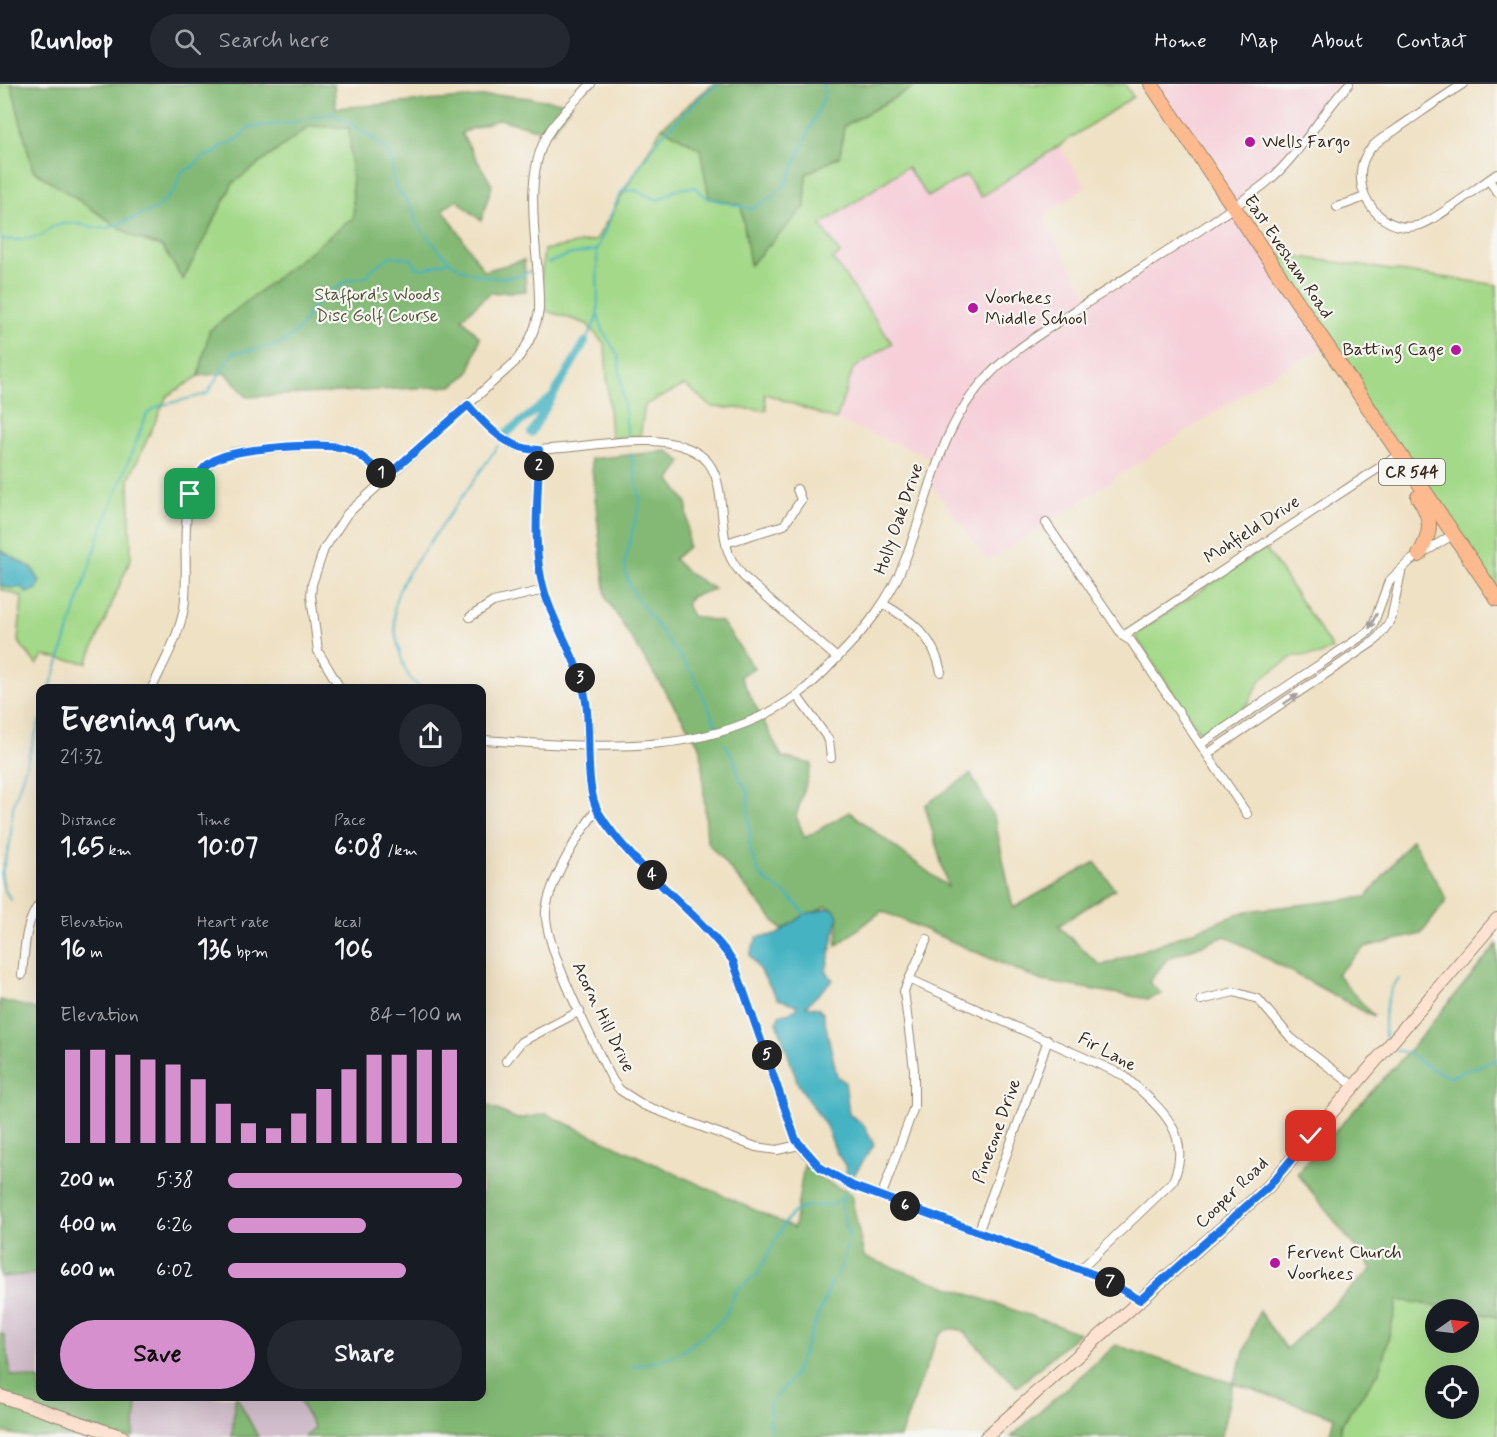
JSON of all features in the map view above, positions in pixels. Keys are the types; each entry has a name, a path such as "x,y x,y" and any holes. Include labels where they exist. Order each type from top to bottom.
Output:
{"main road":[{"name":"East Evesham Road","path":"1151,84 1497,599"},
{"path":"1408,466 1415,491 1430,516 1431,524 1427,541 1419,555"}],"street":[{"path":"338,684 318,651 311,596 312,584 324,549 336,527 386,477 515,362 534,333 539,309 540,285 533,186 537,160 550,129 591,84"},
{"name":"Holly Oak Drive","path":"486,740 633,747 679,742 733,728 797,696 865,630 883,604 906,559 951,425 981,384 1022,346 1232,206 1279,170 1349,84"},
{"path":"1463,84 1373,146 1362,164 1360,174 1365,197 1374,210 1387,221 1396,225 1419,225 1497,174"},
{"path":"1489,180 1497,192"},
{"path":"1337,207 1365,197"},
{"path":"468,405 488,429 517,446 539,450 671,441 695,451 709,463 718,486 729,555 744,577 837,658"},
{"path":"154,684 180,624 187,578 188,506 195,480 213,460 231,453 326,446 355,452 386,477"},
{"path":"539,450 538,552 544,590 572,656 585,694 590,746 589,777 597,809 644,867 717,939 733,961 799,1145 821,1168 862,1190 1098,1276 1140,1300"},
{"name":"Mohfield Drive","path":"1123,636 1400,454"},
{"path":"726,543 784,525 801,500 797,489"},
{"path":"1046,523 1123,636 1131,641 1246,814"},
{"path":"1201,744 1368,632 1373,625 1389,581 1419,555 1454,534"},
{"path":"1207,754 1319,680 1379,635 1395,609 1401,572"},
{"path":"470,617 480,608 493,602 544,590"},
{"path":"883,604 906,616 924,634 934,647 941,672"},
{"path":"1312,669 1319,680"},
{"path":"797,696 829,740 832,747 831,758"},
{"path":"1254,709 1261,719"},
{"name":"Acorn Hill Drive","path":"597,809 576,839 546,909 552,948 613,1081 630,1098 644,1105 756,1147 777,1150 799,1145"},
{"path":"22,975 29,926 36,909"},
{"name":"Cooper Road","path":"986,1437 1269,1186 1497,920"},
{"path":"881,1197 914,1107 914,1069 904,1002 909,979 927,939"},
{"name":"Fir Lane","path":"909,979 1123,1075 1165,1114 1172,1124 1179,1150 1178,1170 1169,1186 1080,1269"},
{"path":"1201,1000 1234,992 1258,999 1291,1038 1354,1086"},
{"path":"506,1061 522,1042 580,1011"},
{"name":"Pinecone Drive","path":"978,1233 1048,1040"},
{"path":"0,1396 123,1437"}],"shaded area":[{"path":"1151,84 1349,84 1279,170 1233,206 1326,346 1263,380 993,559 987,559 930,483 937,459 836,420 853,369 892,343 833,258 840,254 821,225 907,167 966,175 982,197 1059,146 1086,187 1048,212 1045,223 1090,300 1232,206"},
{"path":"36,1274 36,1379 11,1375 4,1335 0,1333 0,1276"},
{"path":"137,1401 235,1401 232,1437 132,1437"},
{"path":"239,1401 300,1401 314,1428 304,1437 258,1437"}],"green space":[{"path":"0,84 11,84 13,87 33,170 134,237 163,247 183,279 233,183 310,126 349,128 354,217 210,331 199,376 167,396 129,479 131,558 87,663 43,656 37,665 18,641 22,597 0,589"},
{"name":"Stafford's Woods Disc Golf Course","path":"11,84 334,84 336,108 504,95 572,103 551,133 499,119 461,133 492,185 481,221 457,200 443,209 484,271 524,260 526,291 490,293 462,318 480,338 469,373 452,386 247,397 226,373 199,376 209,331 354,217 349,128 310,126 233,183 183,280 163,247 134,237 33,170"},
{"path":"713,84 919,84 844,126 840,156 806,174 805,207 750,265 741,205 709,198 700,149 662,127"},
{"path":"919,84 1125,84 1133,97 981,197 966,175 928,197 907,167 821,225 840,254 833,259 892,343 853,369 836,420 764,393 767,410 712,407 685,385 645,405 640,436 611,438 605,345 587,324 538,308 544,250 596,240 662,127 700,149 710,197 741,205 750,264 805,207 806,174 840,156 844,126"},
{"path":"1264,252 1497,285 1497,599"},
{"path":"668,451 682,462 670,480 687,503 688,547 674,559 688,573 714,589 691,597 686,604 692,616 722,622 754,668 740,676 782,757 812,764 796,816 805,838 849,812 948,887 925,805 971,774 995,820 1013,908 1095,862 1115,889 1058,926 1101,966 1247,911 1367,897 1412,839 1447,900 1421,934 1365,947 1337,974 1374,1017 1226,936 1168,958 1149,982 1162,994 1148,999 1042,981 882,911 836,946 838,917 832,909 826,906 782,930 707,842 701,748 606,598 591,459"},
{"path":"1262,550 1267,550 1332,648 1320,655 1294,656 1262,678 1247,705 1206,732 1198,730 1137,639 1137,633"},
{"path":"1497,944 1497,1317 1479,1313 1479,1299 1425,1299 1425,1304 1398,1300 1380,1370 1342,1423 1340,1437 1329,1437 1334,1417 1233,1383 1259,1311 1286,1349 1372,1269 1297,1173 1414,1045"},
{"path":"0,1000 36,1009 36,1274 0,1277"},
{"path":"486,1105 517,1119 546,1114 794,1228 804,1165 825,1181 851,1194 864,1257 1079,1333 1017,1387 963,1331 950,1329 944,1332 938,1336 900,1437 304,1437 314,1428 300,1401 486,1401"},
{"path":"1398,1300 1425,1304 1425,1353 1479,1353 1479,1314 1497,1317 1497,1437 1340,1437 1342,1423 1380,1370"},
{"path":"0,1333 4,1335 11,1375 36,1379 36,1401 138,1401 133,1437 30,1437 0,1432"},
{"path":"1116,1345 1233,1383 1221,1437 1011,1437"},
{"path":"235,1401 239,1401 258,1437 232,1437"}],"water":[{"path":"0,550 32,568 40,581 37,589 27,593 21,587 13,589 0,585"},
{"path":"830,908 835,910 838,917 826,971 833,980 806,1006 818,1008 823,1013 837,1076 845,1082 849,1114 863,1124 874,1145 853,1176 846,1173 845,1165 836,1152 826,1126 798,1084 777,1022 779,1015 796,1010 797,1005 778,999 750,955 757,937 776,935 805,914"}],"waterway":[{"path":"585,342 596,321 598,309 597,250 619,196 660,137 705,93 719,84"},
{"path":"621,192 635,190 658,200 678,189 695,187 707,198 752,209 775,195 787,182 824,97 824,84"},
{"path":"0,239 19,240 41,236 52,227 62,224 72,223 104,229 111,227 156,209 175,190 181,172 193,167 202,157 216,153 223,145 237,140 249,127 289,123 332,113 374,139 388,152 392,161 395,185 411,206 415,221 449,260 467,271 488,277 511,277 531,271"},
{"path":"548,263 568,255 597,250"},
{"path":"51,684 101,531 147,414 159,406 207,394 233,353 274,346 287,340 301,327 311,309 339,286 348,280 367,277 373,268 391,256 412,259 416,267 424,269 449,261"},
{"path":"598,315 603,331 618,355 628,437"},
{"path":"531,433 585,342"},
{"path":"507,433 550,399"},
{"path":"416,684 412,681 402,661 396,636 394,612 397,596 406,576 498,446"},
{"path":"631,453 640,501 625,562 626,576 633,593 694,676 717,727"},
{"path":"11,900 4,889 1,875 10,843 13,807 36,733"},
{"path":"724,743 735,760 739,777 748,792 750,850 759,873 766,881 788,895 807,916"},
{"path":"1387,1041 1384,1017 1391,992 1399,979"},
{"path":"1396,1050 1411,1054 1423,1064 1449,1077 1497,1059"},
{"path":"772,1437 769,1406 794,1375 833,1279 841,1268 849,1237 841,1207 846,1189"},
{"path":"631,1367 662,1360 683,1351 723,1320 736,1290 757,1275 786,1221 794,1212 807,1206 832,1205 843,1197"}],"place":[{"name":"Wells Fargo","path":"1250,142"},
{"name":"Voorhees Middle School","path":"973,308"},
{"name":"Batting Cage","path":"1456,350"},
{"name":"Fervent Church Voorhees","path":"1275,1263"}],"route":[{"path":"190,494 195,480 213,460 231,453 246,451 326,446 343,448 355,452 386,477 468,405 488,429 501,438 517,446 539,450 539,570 549,607 572,656 585,694 590,735 589,777 597,809 607,825 644,867 702,923 733,961 796,1140 803,1151 834,1177 978,1233 1098,1276 1140,1300 1269,1186 1311,1136"}]}
